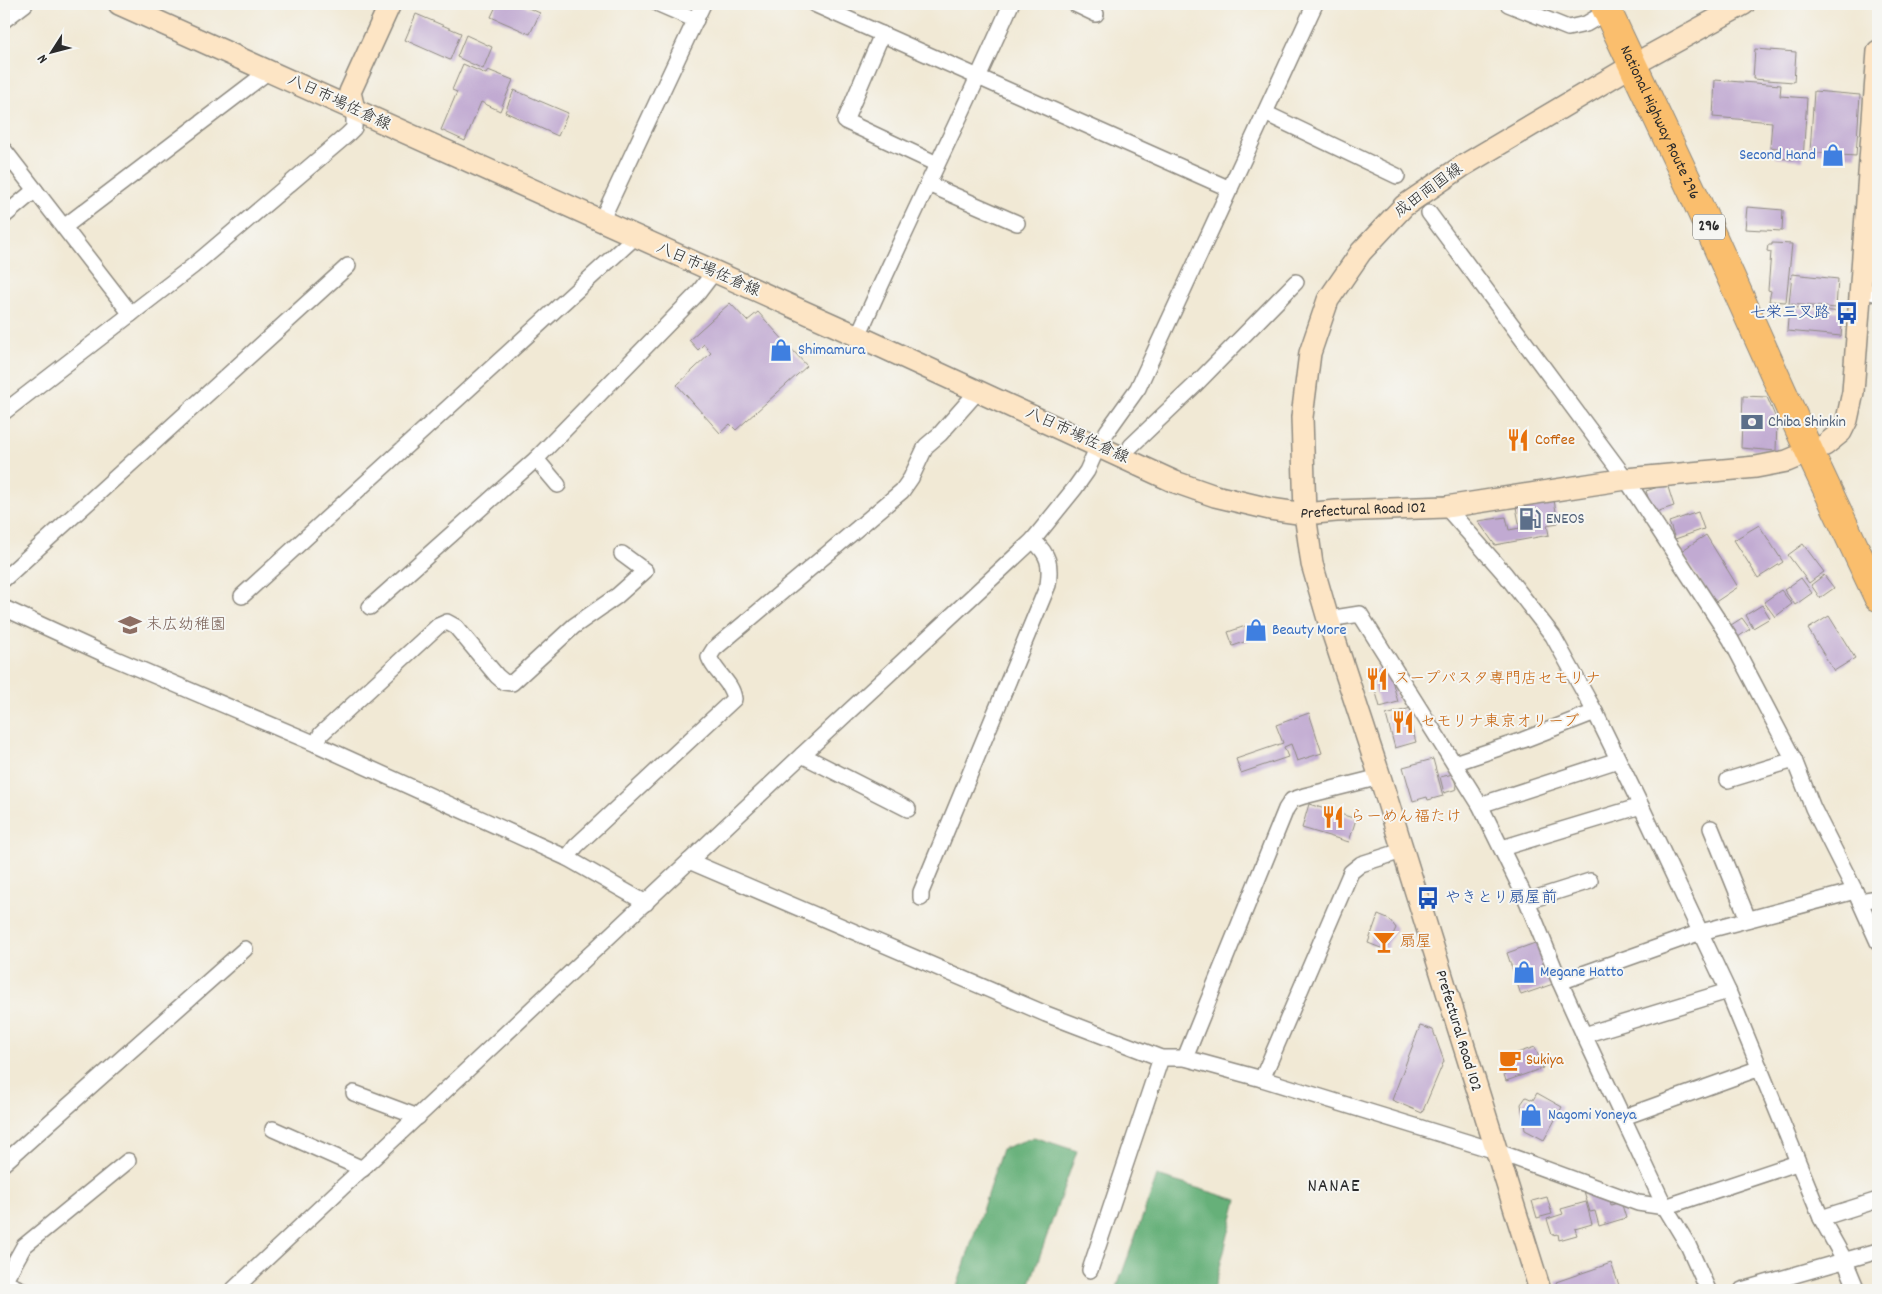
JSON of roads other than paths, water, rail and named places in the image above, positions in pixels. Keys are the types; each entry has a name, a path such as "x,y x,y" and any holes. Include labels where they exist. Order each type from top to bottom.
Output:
{"highway":[{"name":"National Highway Route 296","path":"1606,7 1793,412 1810,453 1878,596"}],"main road":[{"name":"八日市場佐倉線","path":"119,4 270,70 858,336 1175,482 1215,496 1305,514"},
{"path":"354,109 350,92 390,4"},
{"name":"成田両国線","path":"1305,514 1302,417 1310,353 1328,300 1361,252 1404,206 1461,167 1633,65 1744,4"},
{"name":"Prefectural Road 102","path":"1540,1290 1380,777 1328,619 1312,564 1305,514 1446,507 1626,479 1756,467 1787,461 1810,453 1825,445 1841,432 1847,420 1869,292 1878,51"}],"street":[{"path":"4,20 25,4"},
{"path":"659,4 696,20"},
{"path":"601,221 704,4"},
{"path":"814,4 1230,189"},
{"path":"858,336 1011,4"},
{"path":"1076,4 1096,14"},
{"path":"233,1290 1033,540 1083,476 1098,446 1138,388 1315,4"},
{"path":"1508,4 1568,28 1586,24 1606,7"},
{"path":"882,34 845,121 937,164"},
{"path":"64,227 270,70"},
{"path":"4,412 193,266 347,136 354,128 354,109"},
{"path":"1265,113 1397,176"},
{"path":"4,150 131,314"},
{"path":"928,184 1017,223"},
{"path":"4,216 35,190"},
{"path":"1429,213 1626,479 1731,640 1794,760 1813,808 1858,896 1878,942"},
{"path":"242,596 636,236"},
{"path":"4,579 348,266"},
{"path":"370,607 536,459 698,292 714,272"},
{"path":"1131,446 1195,385 1296,282"},
{"path":"567,858 576,846 734,699 733,689 713,667 709,657 714,649 902,491 911,478 926,446 978,391"},
{"path":"536,459 558,485"},
{"path":"1446,507 1505,574 1553,636 1594,712 1641,806 1728,991 1797,1163 1821,1218 1845,1261 1858,1290"},
{"path":"921,898 921,892 1048,585 1049,561 1044,550 1033,540"},
{"path":"316,744 321,734 438,626 447,622 456,627 496,676 504,682 512,683 574,626 617,596 645,571 622,554"},
{"path":"4,608 110,657 316,744 567,858 646,903"},
{"path":"1328,619 1360,614 1480,805 1527,901 1584,1035 1665,1207 1688,1245 1708,1290"},
{"path":"1454,763 1523,740 1594,712"},
{"path":"802,755 908,809"},
{"path":"1480,805 1618,760"},
{"path":"1728,780 1794,760"},
{"path":"1185,1058 1286,809 1292,800 1380,777"},
{"path":"1502,848 1641,806"},
{"path":"1710,828 1748,920"},
{"path":"1262,1079 1351,872 1361,864 1402,852"},
{"path":"689,861 1046,1014 1161,1058 1185,1058 1262,1079 1496,1150 1638,1203 1665,1207 1797,1163"},
{"path":"1527,901 1590,881"},
{"path":"1560,982 1701,932 1858,896 1878,898"},
{"path":"4,1163 245,949"},
{"path":"1584,1035 1728,991"},
{"path":"1090,1270 1161,1058"},
{"path":"1624,1117 1760,1068"},
{"path":"354,1093 418,1117"},
{"path":"273,1129 363,1169"},
{"path":"22,1290 4,1282 24,1246 128,1161"},
{"path":"1821,1218 1878,1200"},
{"path":"1742,1290 1878,1251"}],"place":[{"name":"Second Hand","path":"1833,155"},
{"name":"七栄三叉路","path":"1847,313"},
{"name":"Shimamura","path":"781,350"},
{"name":"Chiba Shinkin","path":"1752,422"},
{"name":"Coffee","path":"1518,440"},
{"name":"ENEOS","path":"1530,519"},
{"name":"末広幼稚園","path":"130,625"},
{"name":"Beauty More","path":"1256,630"},
{"name":"スープパスタ専門店セモリナ","path":"1377,679"},
{"name":"セモリナ東京オリーブ","path":"1403,722"},
{"name":"らーめん福たけ","path":"1333,817"},
{"name":"やきとり扇屋前","path":"1428,898"},
{"name":"扇屋","path":"1384,942"},
{"name":"Megane Hatto","path":"1524,972"},
{"name":"Sukiya","path":"1510,1060"},
{"name":"Nagomi Yoneya","path":"1531,1115"}],"district":[{"name":"NANAE","path":"1334,1187"}]}
